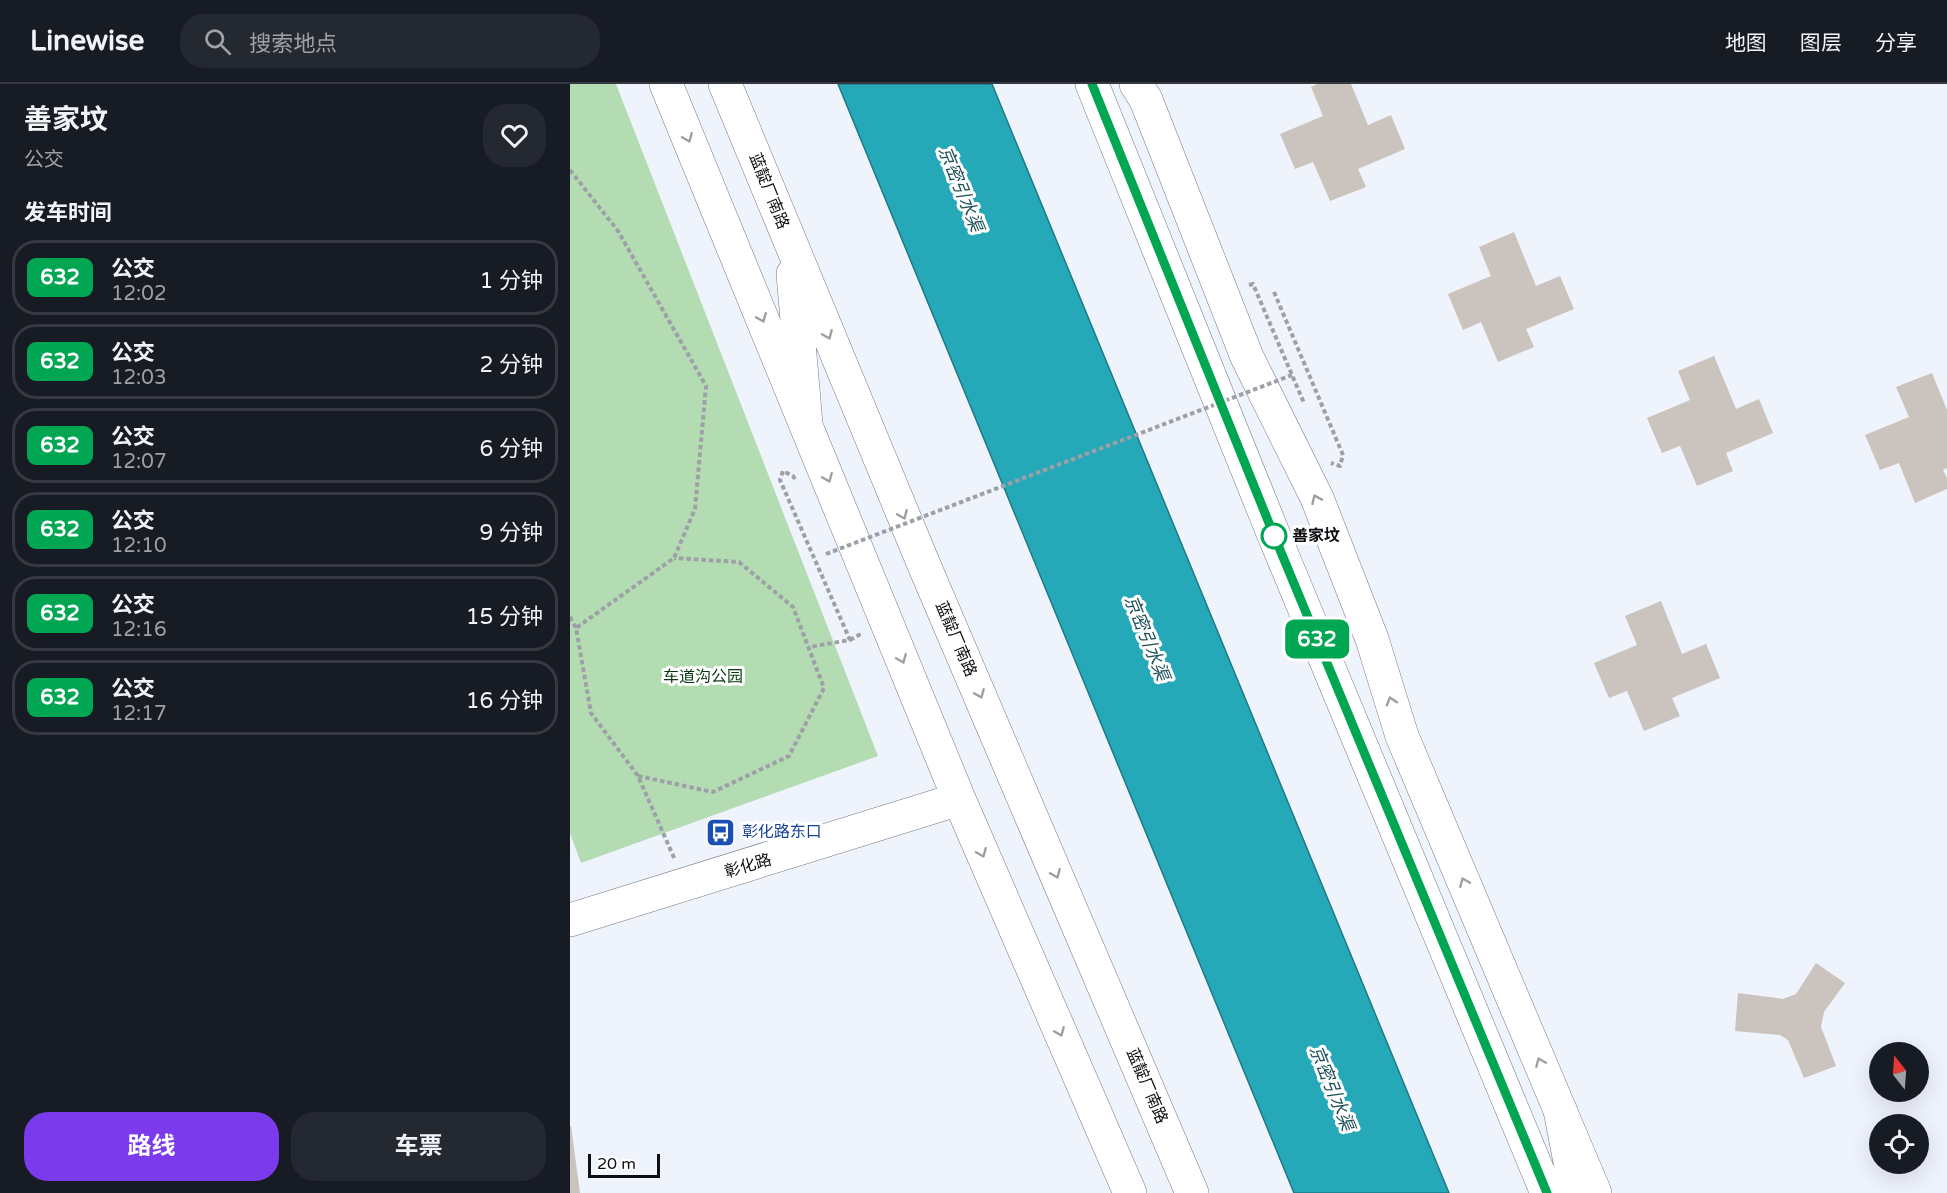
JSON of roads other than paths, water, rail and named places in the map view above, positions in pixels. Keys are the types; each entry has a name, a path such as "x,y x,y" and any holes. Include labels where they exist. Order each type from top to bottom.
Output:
{"main road":[{"path":"666,84 959,799 1130,1193"},
{"name":"蓝靛厂南路","path":"725,84 924,565 1192,1193"},
{"path":"1092,84 1278,544 1547,1193"},
{"path":"1141,92 1247,357 1317,498 1372,639 1402,736 1595,1193"},
{"path":"790,242 806,424"},
{"name":"彰化路","path":"570,920 959,799"},
{"path":"1560,1110 1576,1193"}],"water":[{"name":"京密引水渠","path":"838,84 992,84 1449,1193 1294,1193"}],"place":[{"name":"善家坟","path":"1274,536"},
{"name":"彰化路东口","path":"721,832"}],"park label":[{"name":"车道沟公园","path":"703,677"}]}
